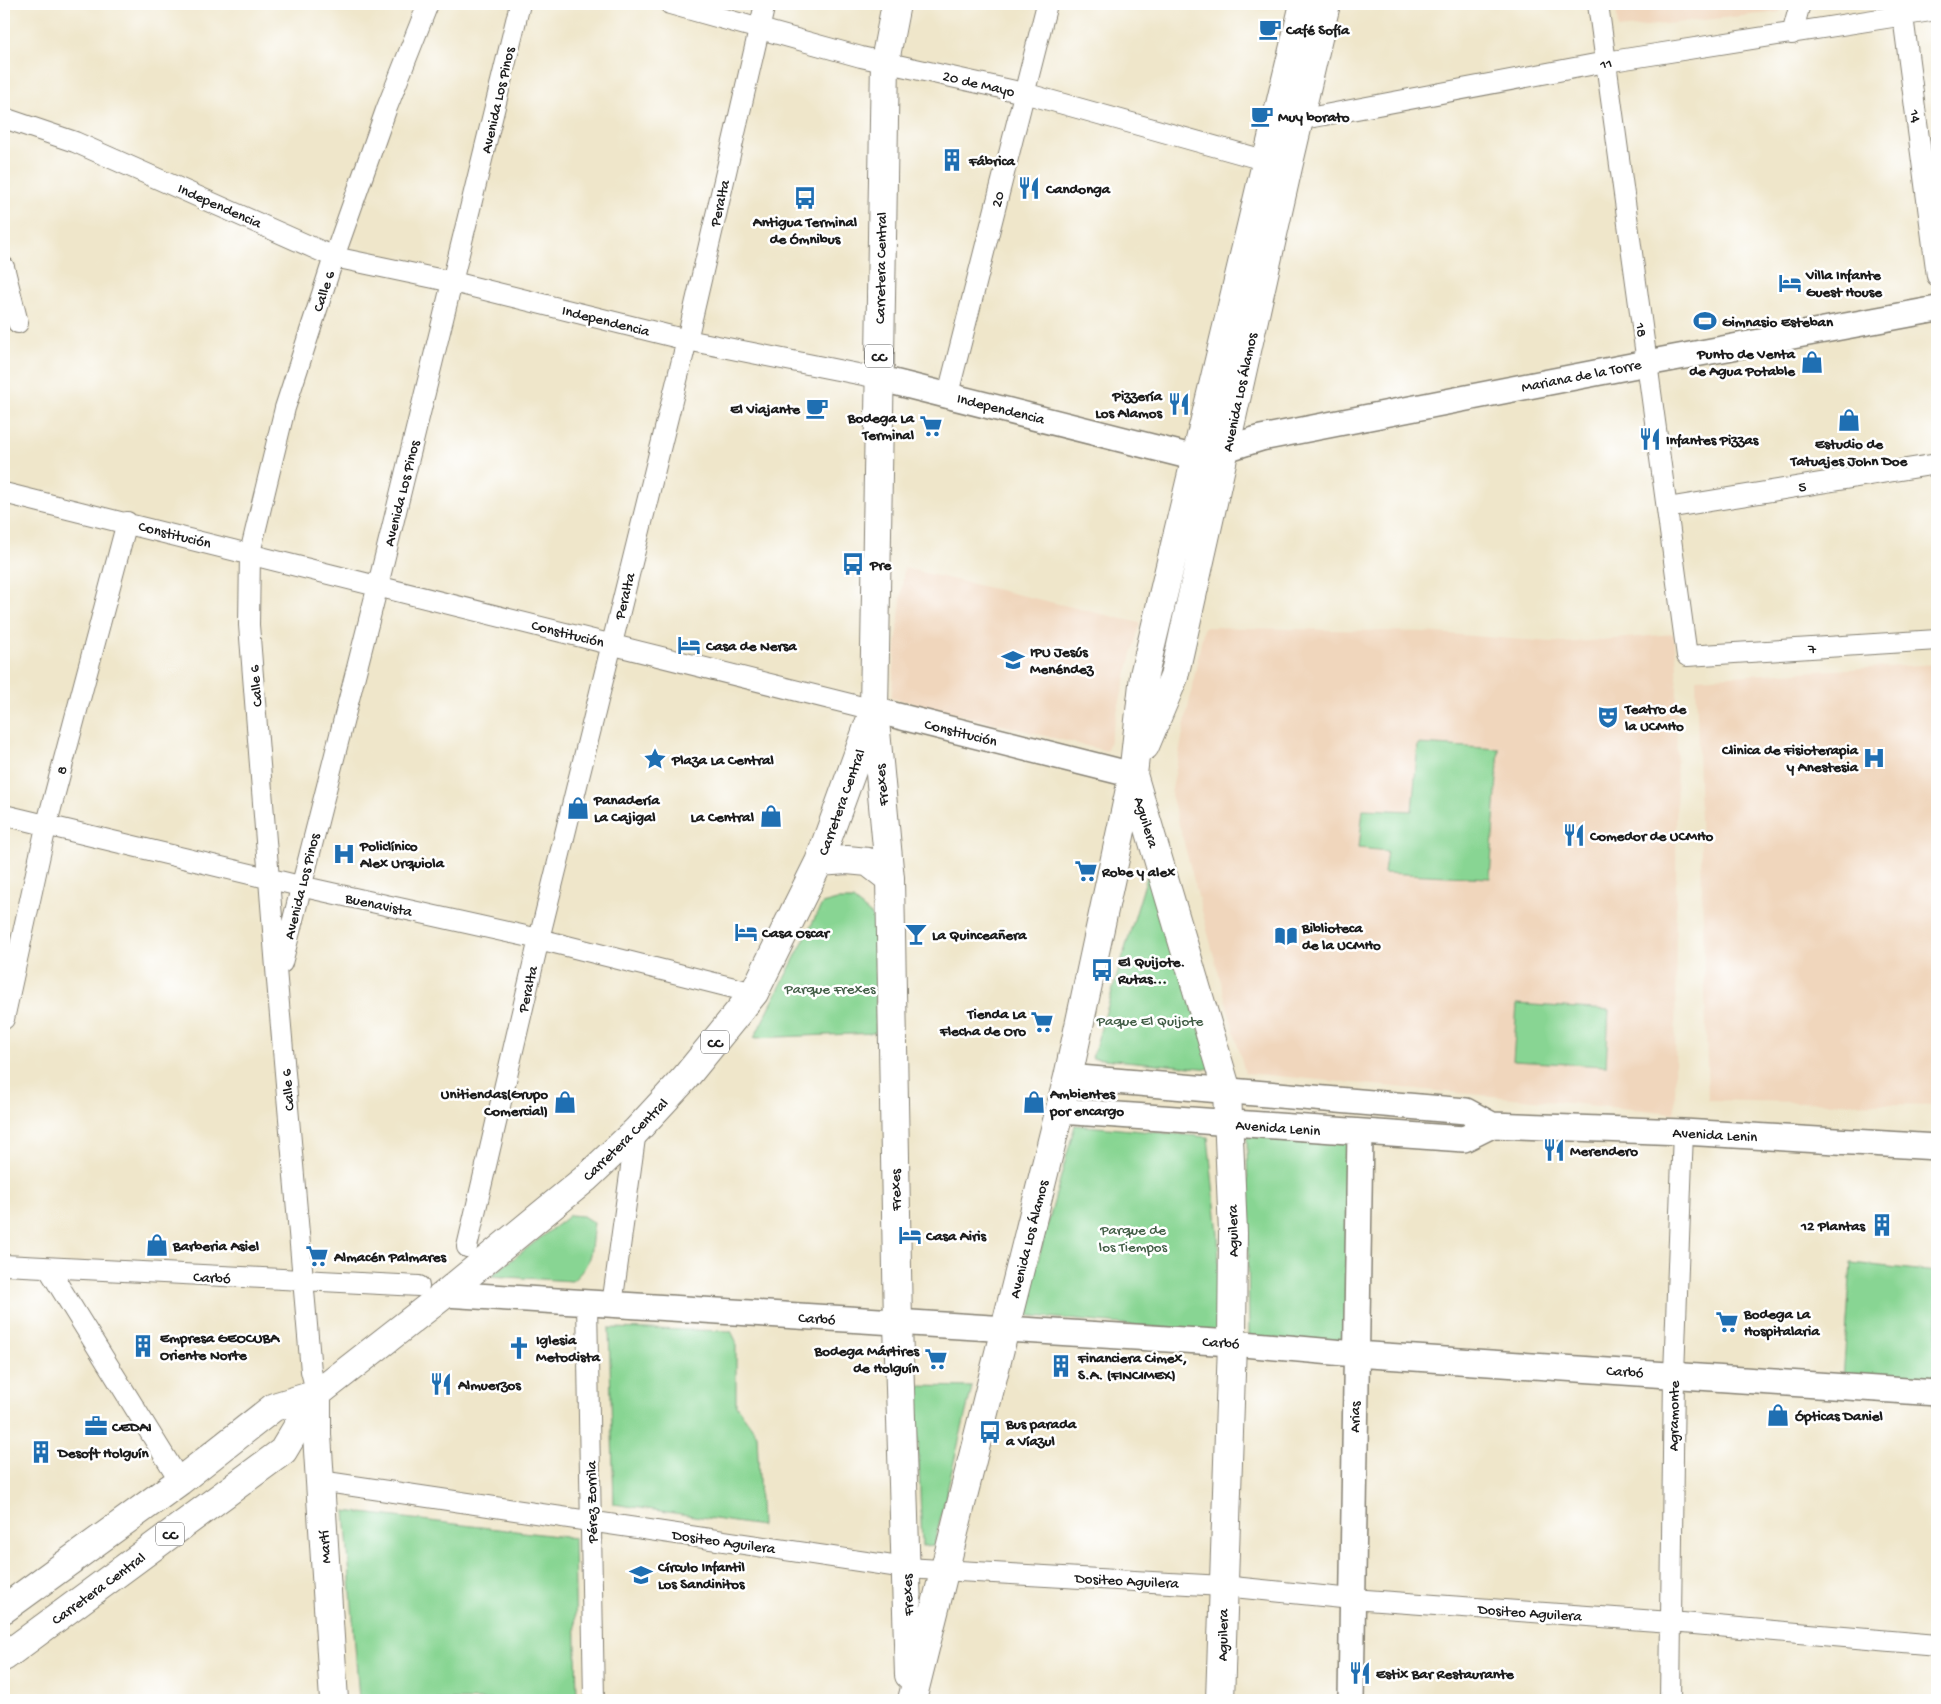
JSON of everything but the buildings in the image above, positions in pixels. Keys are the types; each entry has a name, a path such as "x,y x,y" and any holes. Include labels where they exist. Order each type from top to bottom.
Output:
{"main road":[{"name":"Carretera Central","path":"4,1657 283,1451 318,1394 445,1294 585,1179 636,1132 685,1078 754,994 819,862 874,710 878,378 885,62 896,4"},
{"name":"Avenida Los Álamos","path":"1133,775 1174,677 1226,449 1277,164 1287,119 1304,4"},
{"name":"Avenida Los Álamos","path":"1287,119 1326,4"},
{"name":"Avenida Los Álamos","path":"911,1700 1068,1077 1133,775 1144,675 1196,458 1277,164"},
{"name":"Frexes","path":"874,710 890,879 898,1324 911,1700"},
{"name":"Aguilera","path":"1133,775 1227,1091 1233,1232 1232,1343 1220,1700"},
{"path":"819,862 847,860 868,862 890,879"},
{"name":"Carretera Central","path":"4,1609 180,1480 274,1407 318,1394"},
{"name":"Martí","path":"318,1394 316,1426 334,1700"}],"street":[{"name":"Calle 6","path":"318,1394 311,1371 277,981 271,879 249,625 250,553 285,408 334,256 386,110 428,4"},
{"name":"Avenida Los Pinos","path":"277,981 454,282 520,4"},
{"name":"20 de Mayo","path":"670,4 861,57 1024,93 1277,164"},
{"name":"Peralta","path":"468,1247 539,939 687,340 766,4"},
{"name":"20","path":"948,394 1047,4"},
{"name":"18","path":"1598,4 1687,656"},
{"path":"1792,34 1800,4"},
{"name":"11","path":"1287,119 1606,62 1937,10"},
{"name":"14","path":"1903,16 1937,276"},
{"name":"Independencia","path":"4,118 75,142 334,256 454,282 687,340 948,394 1196,458"},
{"path":"4,267 18,323"},
{"name":"Mariana de la Torre","path":"1226,449 1260,438 1647,362 1937,309"},
{"path":"1196,458 1226,449"},
{"name":"5","path":"1667,508 1937,464"},
{"name":"Constitución","path":"4,493 127,522 1133,775"},
{"name":"8","path":"4,1019 46,826 127,522"},
{"name":"7","path":"1687,656 1937,640"},
{"name":"Buenavista","path":"4,815 300,886 539,939 754,994"},
{"name":"Avenida Lenin","path":"1068,1077 1466,1111 1492,1125 1684,1132 1937,1148"},
{"name":"Avenida Lenin","path":"1060,1111 1464,1139 1492,1125"},
{"path":"612,1305 636,1132"},
{"name":"Agramonte","path":"1670,1700 1674,1374 1684,1132"},
{"name":"Arias","path":"1351,1700 1354,1354 1360,1133"},
{"name":"Carbó","path":"4,1266 303,1282 420,1286"},
{"path":"48,1268 180,1480"},
{"name":"Carbó","path":"445,1294 898,1324 1232,1343 1354,1354 1937,1392"},
{"name":"Pérez Zorrila","path":"587,1303 594,1700"},
{"name":"Dositeo Aguilera","path":"320,1481 906,1568 1223,1586 1352,1599 1671,1622 1937,1645"}],"shaded area":[{"path":"1616,4 1782,4 1780,12 1618,29"},
{"name":"IPU Jesús Menéndez","path":"904,568 1140,623 1107,751 891,698"},
{"path":"1204,627 1422,632 1564,643 1674,634 1677,667 1675,1113 1245,1073 1171,794"},
{"path":"1937,664 1937,1105 1708,1100 1696,678"}],"green space":[{"path":"1418,744 1499,749 1490,878 1384,873 1387,851 1359,848 1363,809 1412,811"},
{"name":"Paque El Quijote","path":"1149,870 1212,1069 1092,1058"},
{"name":"Parque Frexes","path":"837,900 853,900 875,918 876,1033 754,1038 822,904"},
{"path":"1517,1004 1609,1010 1606,1066 1513,1061"},
{"name":"Parque de los Tiempos","path":"1075,1125 1208,1137 1218,1234 1221,1333 1023,1315"},
{"path":"1247,1133 1353,1142 1346,1345 1249,1336"},
{"path":"570,1215 583,1216 594,1223 588,1262 572,1281 491,1276"},
{"path":"1851,1263 1937,1272 1937,1387 1843,1380"},
{"path":"609,1328 731,1331 736,1341 736,1405 757,1434 761,1526 614,1504"},
{"path":"916,1386 972,1387 934,1545 922,1546"},
{"path":"345,1511 574,1538 577,1700 359,1700"}],"place":[{"name":"Café Sofía","path":"1270,29"},
{"name":"Muy borato","path":"1262,116"},
{"name":"Fábrica","path":"952,160"},
{"name":"Candonga","path":"1029,188"},
{"name":"Antigua Terminal de Ómnibus","path":"805,198"},
{"name":"Villa Infante Guest House","path":"1790,283"},
{"name":"Gimnasio Esteban","path":"1705,321"},
{"name":"Punto de Venta de Agua Potable","path":"1812,362"},
{"name":"Pizzería Los Alamos","path":"1179,404"},
{"name":"El Viajante","path":"817,408"},
{"name":"Estudio de Tatuajes John Doe","path":"1849,420"},
{"name":"Bodega La Terminal","path":"931,426"},
{"name":"Infantes Pizzas","path":"1650,439"},
{"name":"Pre","path":"853,564"},
{"name":"Casa de Nersa","path":"689,645"},
{"name":"IPU Jesús Menéndez","path":"1013,660"},
{"name":"Teatro de la UCMHo","path":"1608,717"},
{"name":"Clinica de Fisioterapia y Anestesia","path":"1874,758"},
{"name":"Plaza La Central","path":"655,759"},
{"name":"Panadería La Cajigal","path":"578,808"},
{"name":"La Central","path":"771,816"},
{"name":"Comedor de UCMHo","path":"1574,835"},
{"name":"Policlínico Alex Urquiola","path":"344,854"},
{"name":"Robe y alex","path":"1086,871"},
{"name":"Casa Oscar","path":"746,932"},
{"name":"La Quinceañera","path":"916,934"},
{"name":"Biblioteca de la UCMHo","path":"1286,936"},
{"name":"El Quijote. Rutas...","path":"1102,970"},
{"name":"Tienda La Flecha de Oro","path":"1042,1022"},
{"name":"Unitiendas(Grupo Comercial)","path":"565,1102"},
{"name":"Ambientes por encargo","path":"1034,1102"},
{"name":"Merendero","path":"1554,1150"},
{"name":"12 Plantas","path":"1882,1225"},
{"name":"Casa Airis","path":"910,1235"},
{"name":"Barberia Asiel","path":"157,1245"},
{"name":"Almacén Palmares","path":"317,1256"},
{"name":"Bodega La Hospitalaria","path":"1727,1322"},
{"name":"Empresa GEOCUBA Oriente Norte","path":"143,1346"},
{"name":"Iglesia Metodista","path":"519,1348"},
{"name":"Bodega Mártires de Holguín","path":"936,1359"},
{"name":"Financiera Cimex, S.A. (FINCIMEX)","path":"1061,1366"},
{"name":"Almuerzos","path":"441,1384"},
{"name":"Ópticas Daniel","path":"1778,1415"},
{"name":"CEDAI","path":"96,1426"},
{"name":"Bus parada a Víazul","path":"990,1432"},
{"name":"Desoft Holguín","path":"41,1452"},
{"name":"Círculo Infantil Los Sandinitos","path":"641,1575"},
{"name":"Estix Bar Restaurante","path":"1360,1673"}]}
